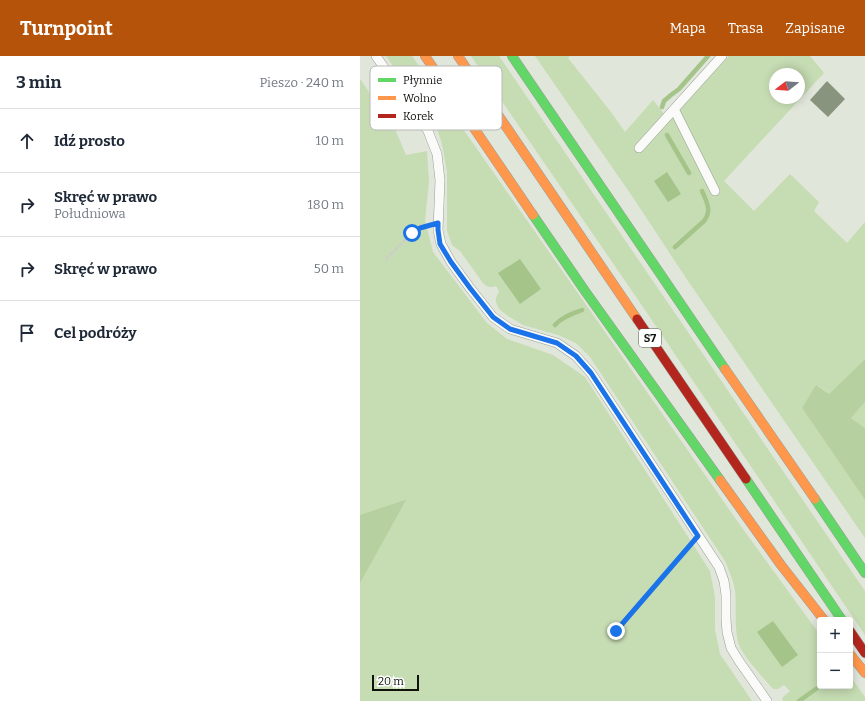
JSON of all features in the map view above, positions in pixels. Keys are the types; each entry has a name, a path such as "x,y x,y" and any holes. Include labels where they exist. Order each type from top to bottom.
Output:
{"highway":[{"path":"425,56 432,66"},
{"name":"S7","path":"458,56 465,66"},
{"path":"512,56 865,573"},
{"name":"S7","path":"502,121 840,617"},
{"path":"476,130 586,290 782,565 822,617"},
{"path":"853,635 865,653"},
{"path":"853,658 865,673"}],"lane":[{"path":"376,56 383,66"},
{"path":"639,148 722,56"},
{"path":"674,109 715,191"},
{"path":"427,130 437,154 440,180 438,223 440,244 451,262 493,317 510,329 557,343 576,356 591,373 719,567 724,581 728,632 731,648 767,701"}],"path":[{"path":"386,259 412,233 420,228 438,223"},
{"path":"616,631 698,536"}],"shaded area":[{"path":"386,56 412,56 419,66 393,66"},
{"path":"471,56 499,56 865,591 865,635 502,101 502,66 478,66"},
{"path":"535,56 570,56 568,58 625,132 653,100 669,120 729,56 810,56 824,73 805,94 805,68 769,68 769,104 795,104 724,181 754,211 790,174 819,202 814,211 847,243 865,222 865,359 829,394 817,385 802,408 865,500 865,538 686,278 632,196"},
{"path":"360,79 370,93 370,130 395,130 406,155 427,151 429,182 425,220 433,252 487,323 507,339 553,355 585,377 710,571 715,597 715,630 720,654 752,701 360,701"},
{"path":"437,130 464,130 740,525 817,631 817,689 853,689 853,680 865,697 865,701 783,701 782,699 784,696 790,691 784,685 778,689 773,689 748,660 738,642 736,629 735,590 725,561 590,357 576,343 558,335 523,325 499,309 496,298 499,291 496,286 489,287 483,283 460,251 452,245 447,231 447,172 442,144"},
{"path":"667,172 681,194 668,202 654,181"},
{"path":"520,259 541,289 520,304 498,273"},
{"path":"865,359 865,402 851,418 865,428 865,500 802,408 816,385 829,394"},
{"path":"865,402 865,428 851,418"},
{"path":"406,500 360,583 360,515"},
{"path":"773,621 798,655 782,667 757,632"}],"building":[{"path":"827,81 845,99 828,117 810,100"}],"waterway":[{"path":"662,107 664,101 679,89 708,56"},
{"path":"667,135 689,173"},
{"path":"675,247 704,221 708,214 708,206 702,191"},
{"path":"555,325 571,314 582,310"},
{"path":"799,701 817,688"}],"traffic: fast":[{"path":"512,56 725,369"},
{"path":"533,215 585,291 720,480"},
{"path":"746,479 840,617"},
{"path":"815,499 865,573"}],"traffic: slow":[{"path":"425,56 432,66"},
{"path":"458,56 465,66"},
{"path":"502,121 637,319"},
{"path":"475,130 533,215"},
{"path":"725,369 815,499"},
{"path":"720,480 781,565 822,617"},
{"path":"853,658 865,673"}],"traffic: jam":[{"path":"637,319 746,479"},
{"path":"853,635 865,653"}],"route":[{"path":"412,233 420,228 438,223 440,244 451,262 493,317 510,329 557,343 576,356 591,373 698,536 616,631"}]}
